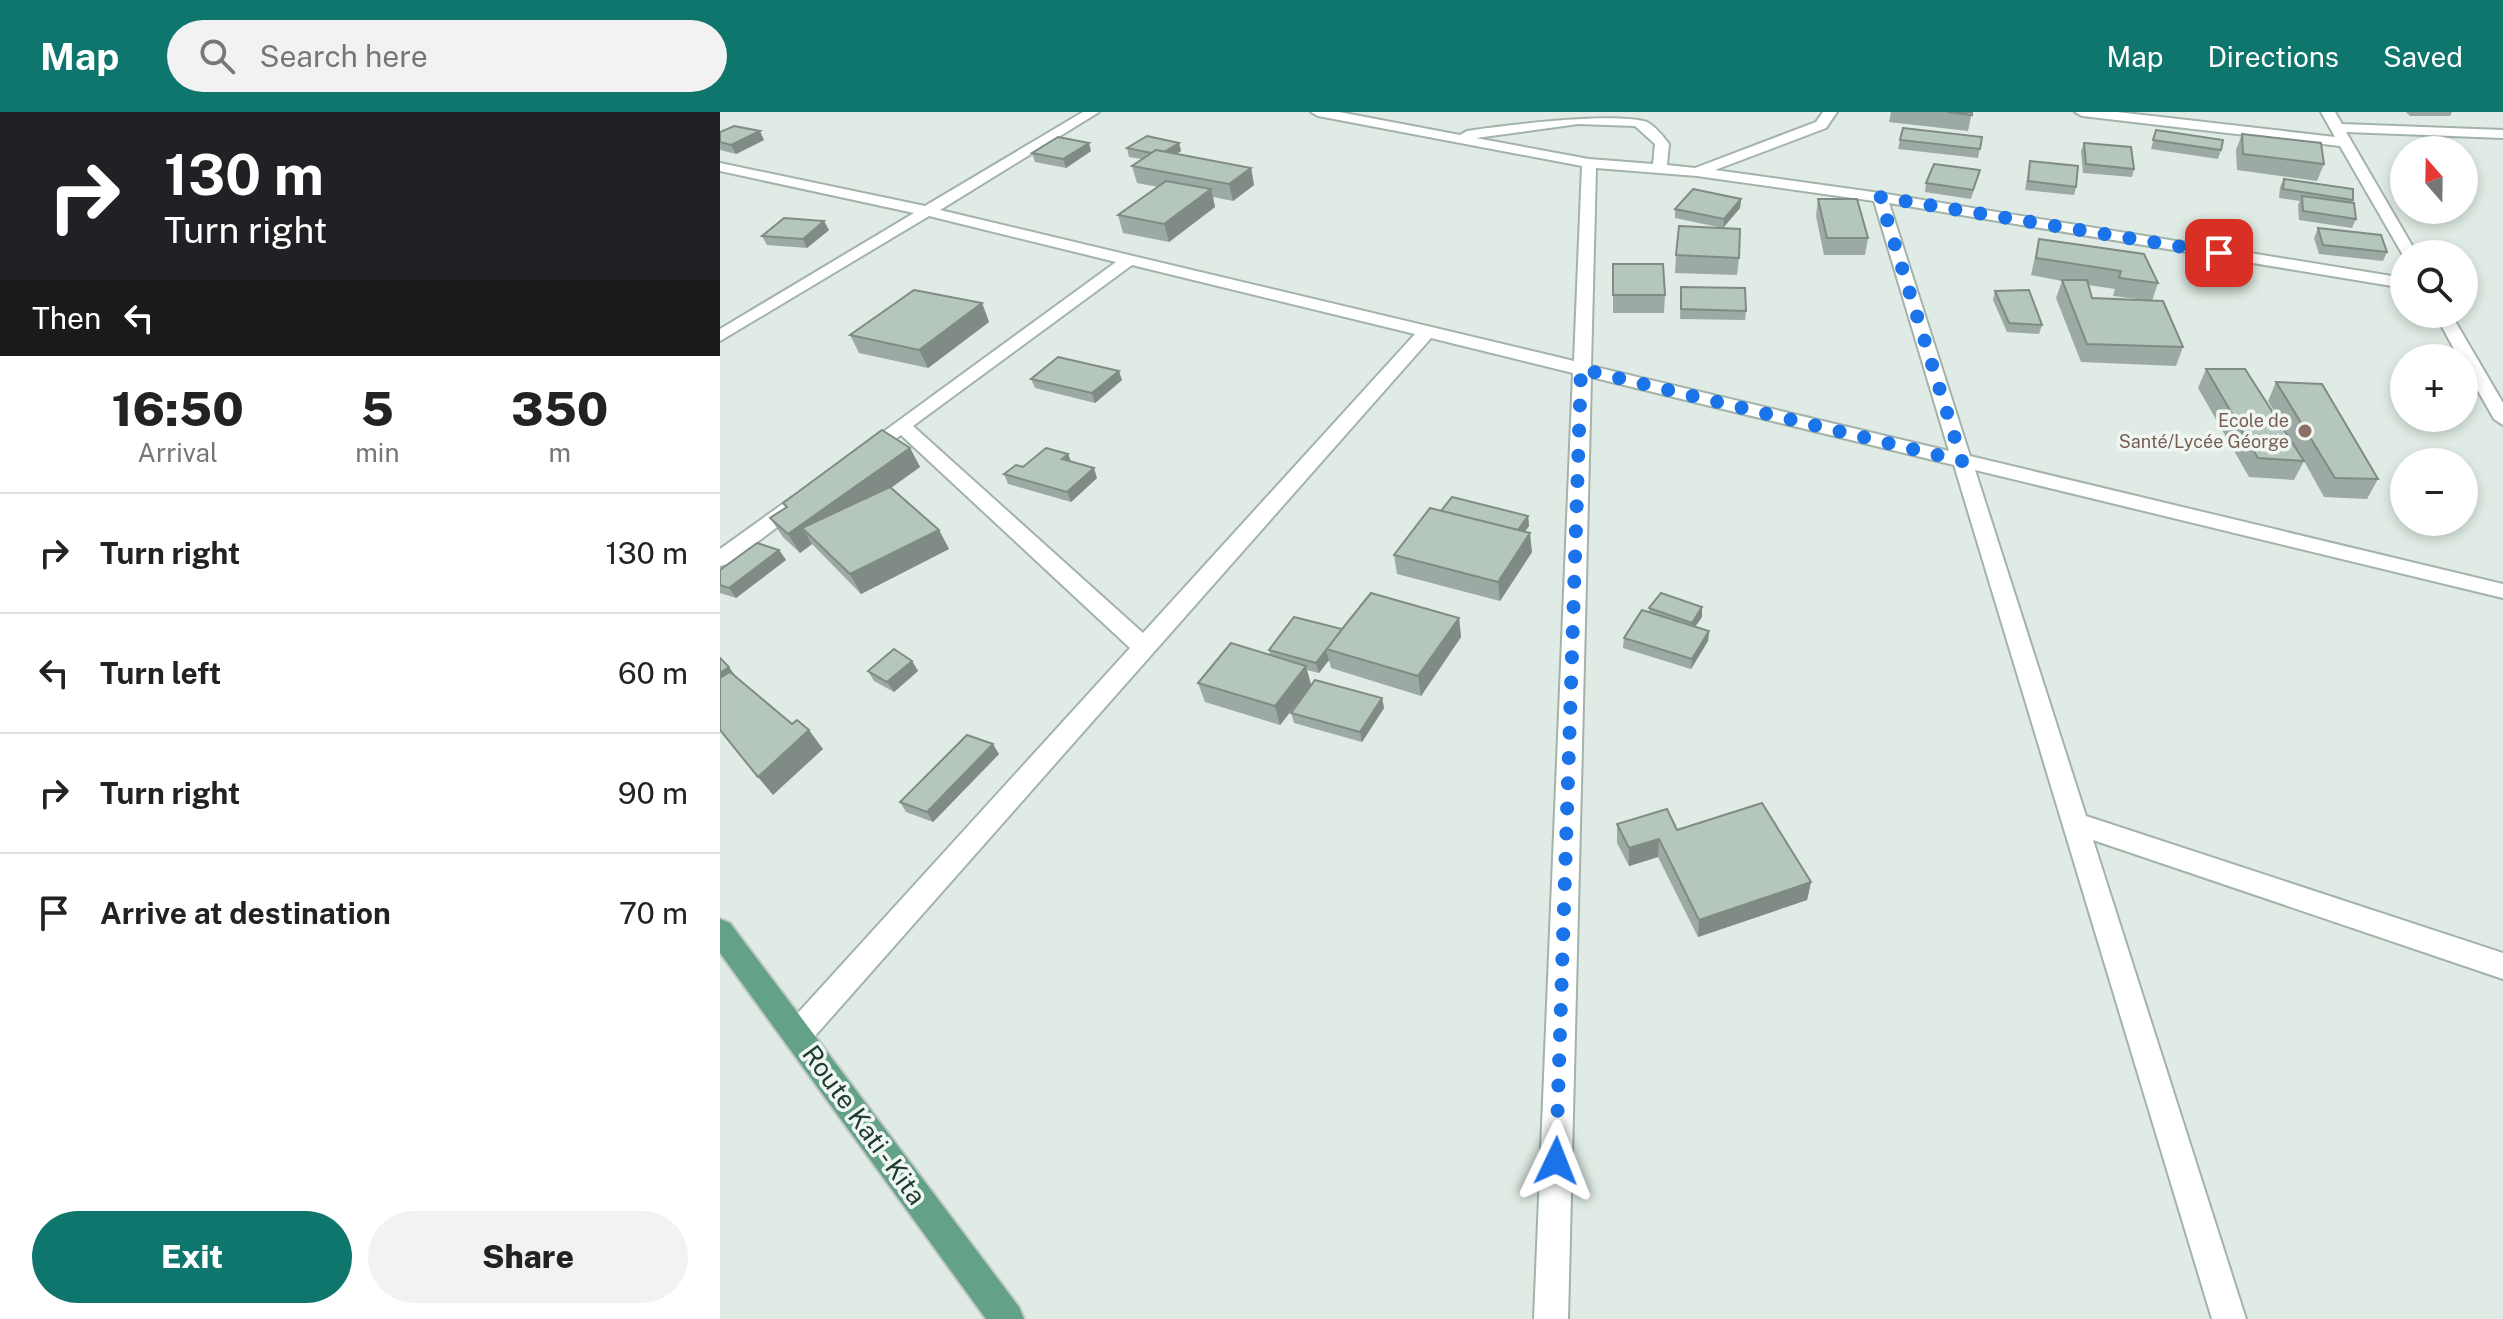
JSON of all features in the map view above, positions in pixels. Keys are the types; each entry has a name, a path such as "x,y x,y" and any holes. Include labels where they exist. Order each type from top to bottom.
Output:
{"main road":[{"name":"Route Kati - Kita","path":"720,931 1007,1319"}],"street":[{"path":"720,336 1092,112"},
{"path":"1318,112 1357,116 1449,138 1589,163 1697,172 1880,197 2390,281"},
{"path":"1697,172 1821,125 1830,112"},
{"path":"2082,112 2341,135 2503,134"},
{"path":"2328,112 2401,240"},
{"path":"1449,138 1586,114 1618,117 1642,124 1662,144 1660,169"},
{"path":"1551,1319 1589,163"},
{"path":"720,167 926,211 2503,591"},
{"path":"1880,197 2229,1319"},
{"path":"853,461 1129,260"},
{"path":"2451,328 2503,419"},
{"path":"797,1035 1427,332"},
{"path":"902,426 1144,647"},
{"path":"720,559 817,488"},
{"path":"2074,823 2503,966"}],"building":[{"path":"734,126 760,131 731,145 720,142 720,132"},
{"path":"1903,128 1982,137 1980,149 1900,140"},
{"path":"2156,130 2223,140 2221,150 2153,140"},
{"path":"2242,134 2321,143 2324,164 2243,154"},
{"path":"1147,136 1179,143 1164,152 1127,148"},
{"path":"1058,137 1089,143 1063,159 1032,153"},
{"path":"2084,143 2131,147 2134,169 2086,164"},
{"path":"1156,150 1251,168 1229,184 1132,166"},
{"path":"2030,161 2078,166 2076,187 2028,181"},
{"path":"1934,164 1980,170 1973,190 1926,183"},
{"path":"2284,179 2353,189 2353,200 2283,189"},
{"path":"1166,181 1211,189 1164,224 1118,215"},
{"path":"1693,189 1741,199 1724,219 1675,209"},
{"path":"2302,196 2354,203 2356,219 2303,211"},
{"path":"1818,199 1857,199 1868,238 1827,238"},
{"path":"784,218 824,221 803,239 762,236"},
{"path":"1679,226 1740,229 1739,258 1676,255"},
{"path":"2318,228 2381,235 2387,252 2323,245"},
{"path":"2039,239 2144,254 2158,283 2119,278 2121,271 2036,258"},
{"path":"1613,264 1663,264 1665,295 1613,295"},
{"path":"2062,280 2087,280 2092,298 2163,301 2183,347 2087,344"},
{"path":"1681,287 1745,288 1746,311 1681,309"},
{"path":"914,290 982,303 919,350 850,335"},
{"path":"2029,290 2042,325 2009,323 1995,291"},
{"path":"1058,357 1119,371 1092,393 1031,379"},
{"path":"2206,369 2245,369 2304,461 2258,458"},
{"path":"2276,382 2322,384 2378,479 2335,478"},
{"path":"882,430 910,448 788,534 770,518 787,507 783,503"},
{"path":"1046,448 1068,454 1062,459 1094,468 1067,492 1004,474 1016,465 1023,467"},
{"path":"890,487 939,530 850,574 802,528"},
{"path":"1452,497 1528,516 1518,530 1441,511"},
{"path":"1430,508 1530,533 1498,582 1394,555"},
{"path":"757,543 779,550 729,588 720,585 720,570"},
{"path":"1371,593 1459,618 1418,676 1326,649"},
{"path":"1661,593 1702,607 1692,623 1649,608"},
{"path":"1642,610 1709,631 1692,659 1624,638"},
{"path":"1294,617 1342,629 1316,663 1269,650"},
{"path":"1231,643 1306,666 1275,706 1198,683"},
{"path":"894,649 912,661 887,682 868,671"},
{"path":"720,658 729,667 720,673"},
{"path":"730,672 792,724 797,720 809,730 758,777 720,730 720,678"},
{"path":"1315,680 1382,698 1360,732 1291,713"},
{"path":"967,735 993,744 927,812 900,802"},
{"path":"1762,803 1811,882 1699,920 1659,839 1629,848 1617,824 1667,809 1677,830"}],"place":[{"name":"Ecole de Santé/Lycée Géorge","path":"2305,431"}],"route":[{"path":"1556,1161 1581,369 1962,461 1880,197 2219,253"}]}
